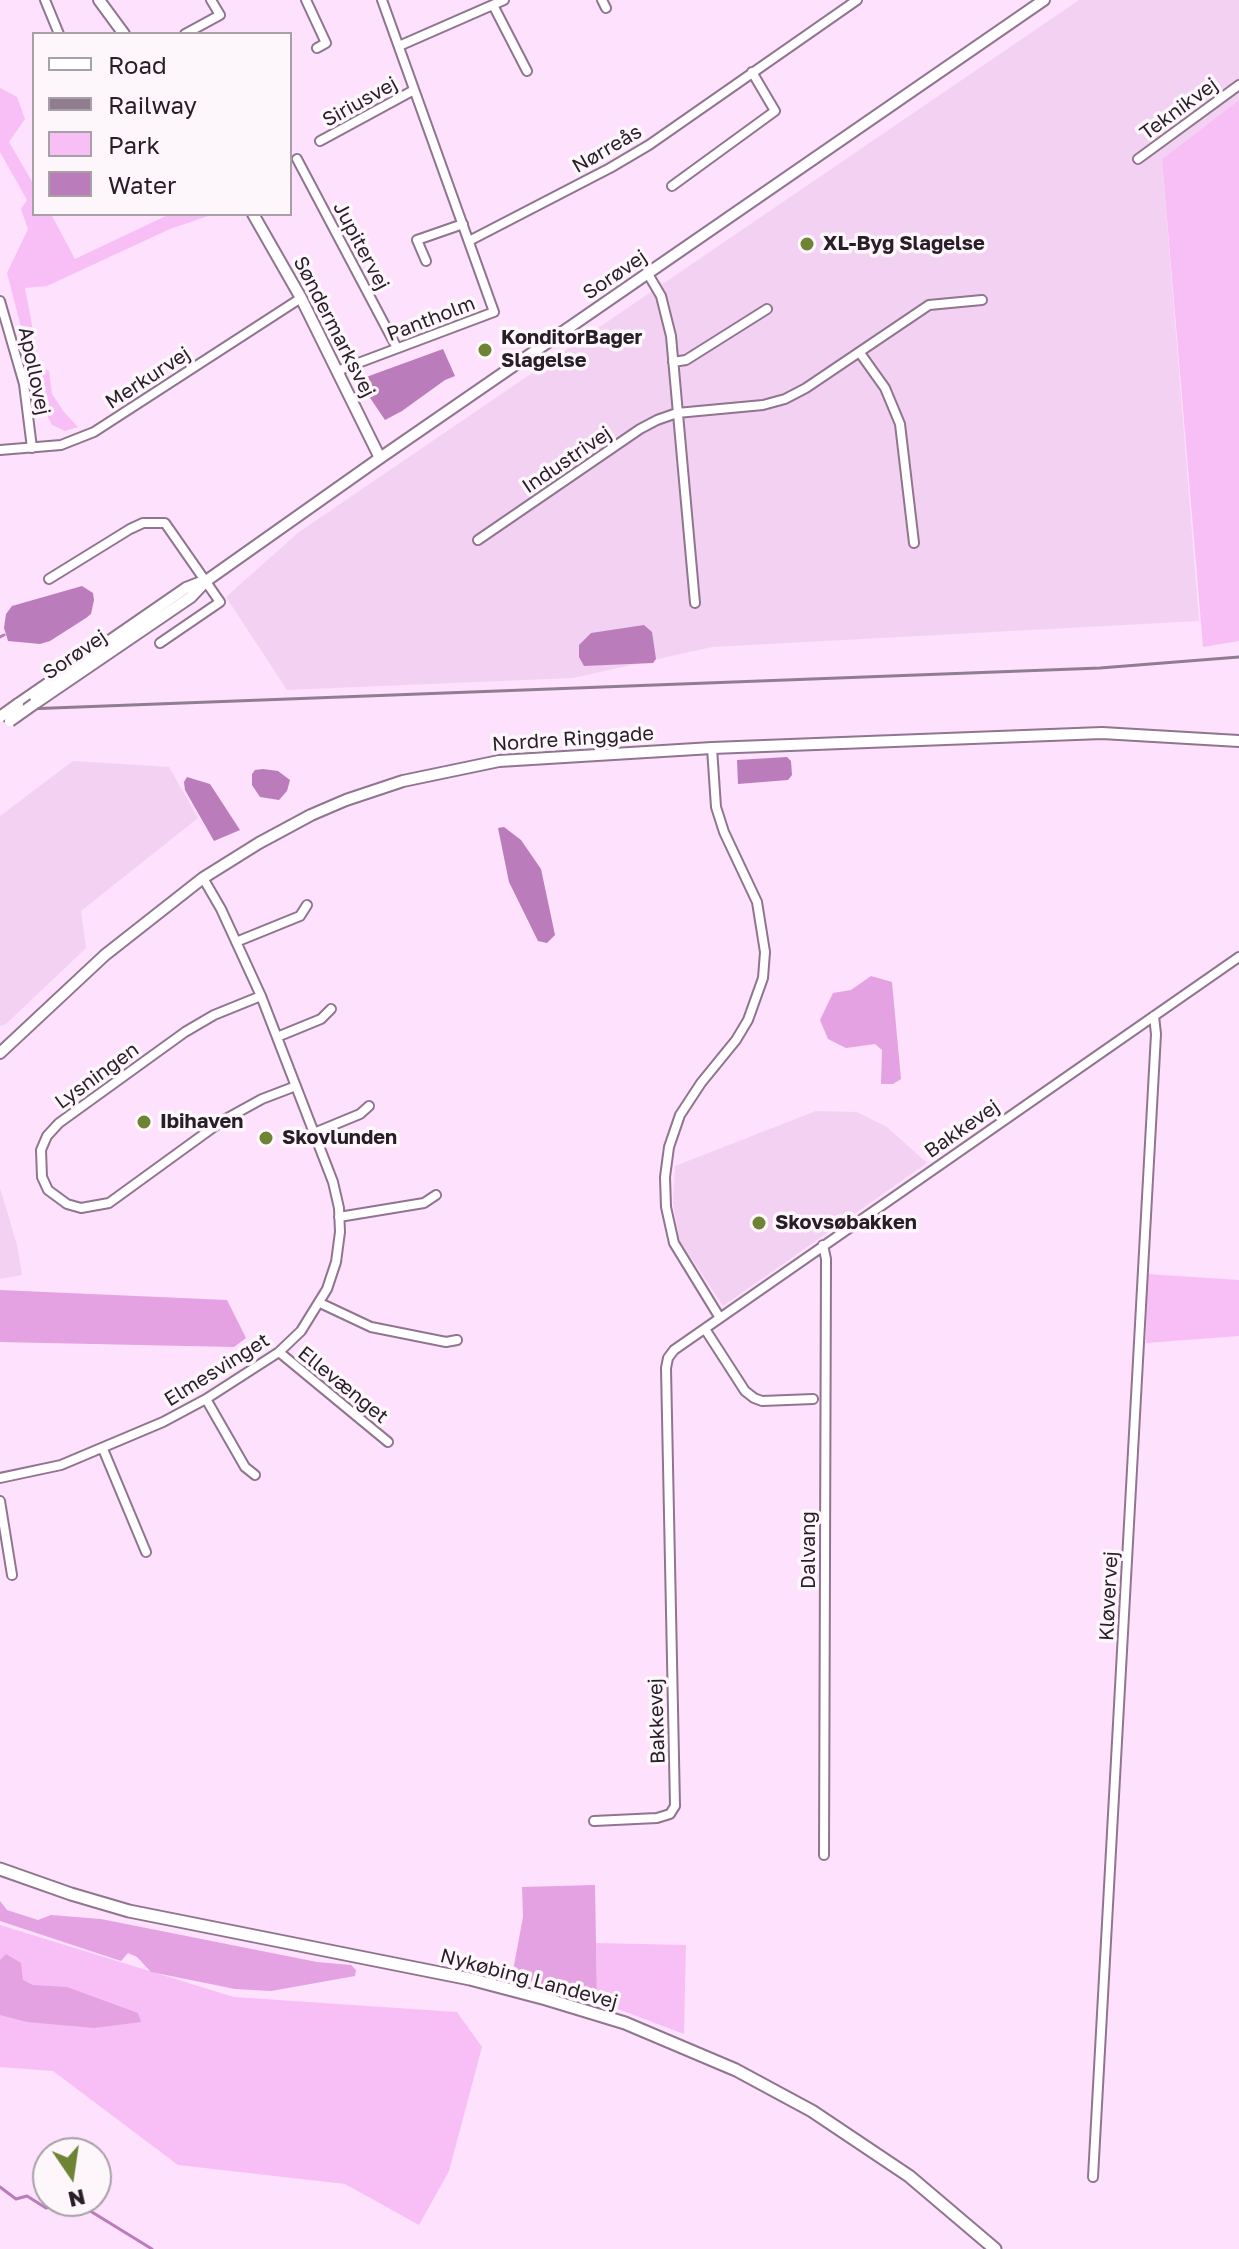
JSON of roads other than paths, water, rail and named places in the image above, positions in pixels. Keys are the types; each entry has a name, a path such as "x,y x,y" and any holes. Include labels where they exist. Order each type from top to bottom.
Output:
{"main road":[{"name":"Nykøbing Landevej","path":"0,1869 129,1911 470,1979 625,2023 736,2070 812,2111 909,2176 995,2249"}],"street":[{"path":"99,0 123,32"},
{"path":"189,32 220,15 211,0"},
{"path":"306,0 326,43 317,48"},
{"name":"Pantholm","path":"337,371 494,312 382,0"},
{"path":"399,46 504,0"},
{"name":"Nørreås","path":"469,241 649,145 857,0"},
{"name":"Sorøvej","path":"3,722 191,597 206,581 380,458 1044,0"},
{"path":"47,5 58,32"},
{"path":"493,5 527,71"},
{"path":"672,186 775,111 752,72"},
{"name":"Teknikvej","path":"1138,159 1239,85"},
{"name":"Siriusvej","path":"320,141 414,90"},
{"name":"Jupitervej","path":"297,159 397,348"},
{"name":"Søndermarksvej","path":"254,216 301,298 380,458"},
{"path":"426,261 417,240 463,224"},
{"path":"648,274 667,312 695,603"},
{"name":"Merkurvej","path":"0,450 61,445 94,432 301,298"},
{"name":"Industrivej","path":"478,540 640,429 677,413 763,405 785,399 860,353 929,305 982,300"},
{"name":"Apollovej","path":"0,301 24,384 32,448"},
{"path":"673,362 686,360 767,309"},
{"path":"860,353 885,388 900,424 914,543"},
{"path":"49,579 130,529 143,523 165,523 220,602 160,643"},
{"name":"Sorøvej","path":"3,722 18,704 186,588 206,581"},
{"name":"Nordre Ringgade","path":"0,1053 105,955 203,878 311,815 403,781 499,761 712,748 1102,733 1239,741"},
{"path":"712,748 716,807 724,832 757,902 765,952 763,978 748,1020 736,1040 680,1115 669,1147 665,1177 666,1207 674,1243 720,1318"},
{"name":"Elmesvinget","path":"0,1478 61,1465 103,1449 206,1399 279,1352 301,1331 320,1303 336,1262 339,1217 333,1182 261,996 203,878"},
{"path":"236,942 300,916 307,905"},
{"name":"Bakkevej","path":"594,1821 657,1818 670,1814 675,1806 668,1358 674,1350 823,1245 1239,957"},
{"name":"Lysningen","path":"261,996 214,1015 185,1032 59,1123 47,1136 41,1150 42,1177 48,1190 67,1204 81,1208 109,1203 222,1121 262,1099 296,1086"},
{"path":"277,1037 321,1019 331,1009"},
{"name":"Kløvervej","path":"1093,2177 1154,1065 1154,1016"},
{"path":"314,1133 360,1114 369,1106"},
{"path":"339,1217 424,1203 436,1195"},
{"name":"Dalvang","path":"823,1245 826,1259 824,1855"},
{"path":"320,1303 371,1327 446,1342 457,1340"},
{"path":"705,1329 745,1391 754,1398 762,1401 813,1399"},
{"name":"Ellevænget","path":"279,1352 388,1442"},
{"path":"206,1399 245,1467 255,1475"},
{"path":"103,1449 146,1552"},
{"path":"0,1501 12,1575"}],"water":[{"path":"443,349 455,376 385,420 358,380"},
{"path":"82,586 93,593 94,600 91,614 86,618 40,644 8,641 4,628 6,614 12,606"},
{"path":"644,625 652,632 656,659 653,663 584,666 579,657 579,645 591,633"},
{"path":"787,757 791,761 792,775 788,780 738,784 737,760"},
{"path":"255,770 278,771 290,780 287,791 279,800 260,797 252,785 252,774"},
{"path":"187,777 210,784 240,830 214,841 185,790"},
{"path":"504,827 521,840 541,869 555,935 547,943 538,941 509,882 498,828"}],"waterway":[{"path":"0,637 4,635"},
{"path":"0,2187 16,2199 27,2196 46,2208 64,2203 87,2209 152,2249"}],"railway":[{"path":"0,710 1100,668 1239,657"}],"place":[{"name":"XL-Byg Slagelse","path":"807,244"},
{"name":"KonditorBager Slagelse","path":"485,350"},
{"name":"Ibihaven","path":"144,1122"},
{"name":"Skovlunden","path":"266,1138"},
{"name":"Skovsøbakken","path":"759,1223"}]}
